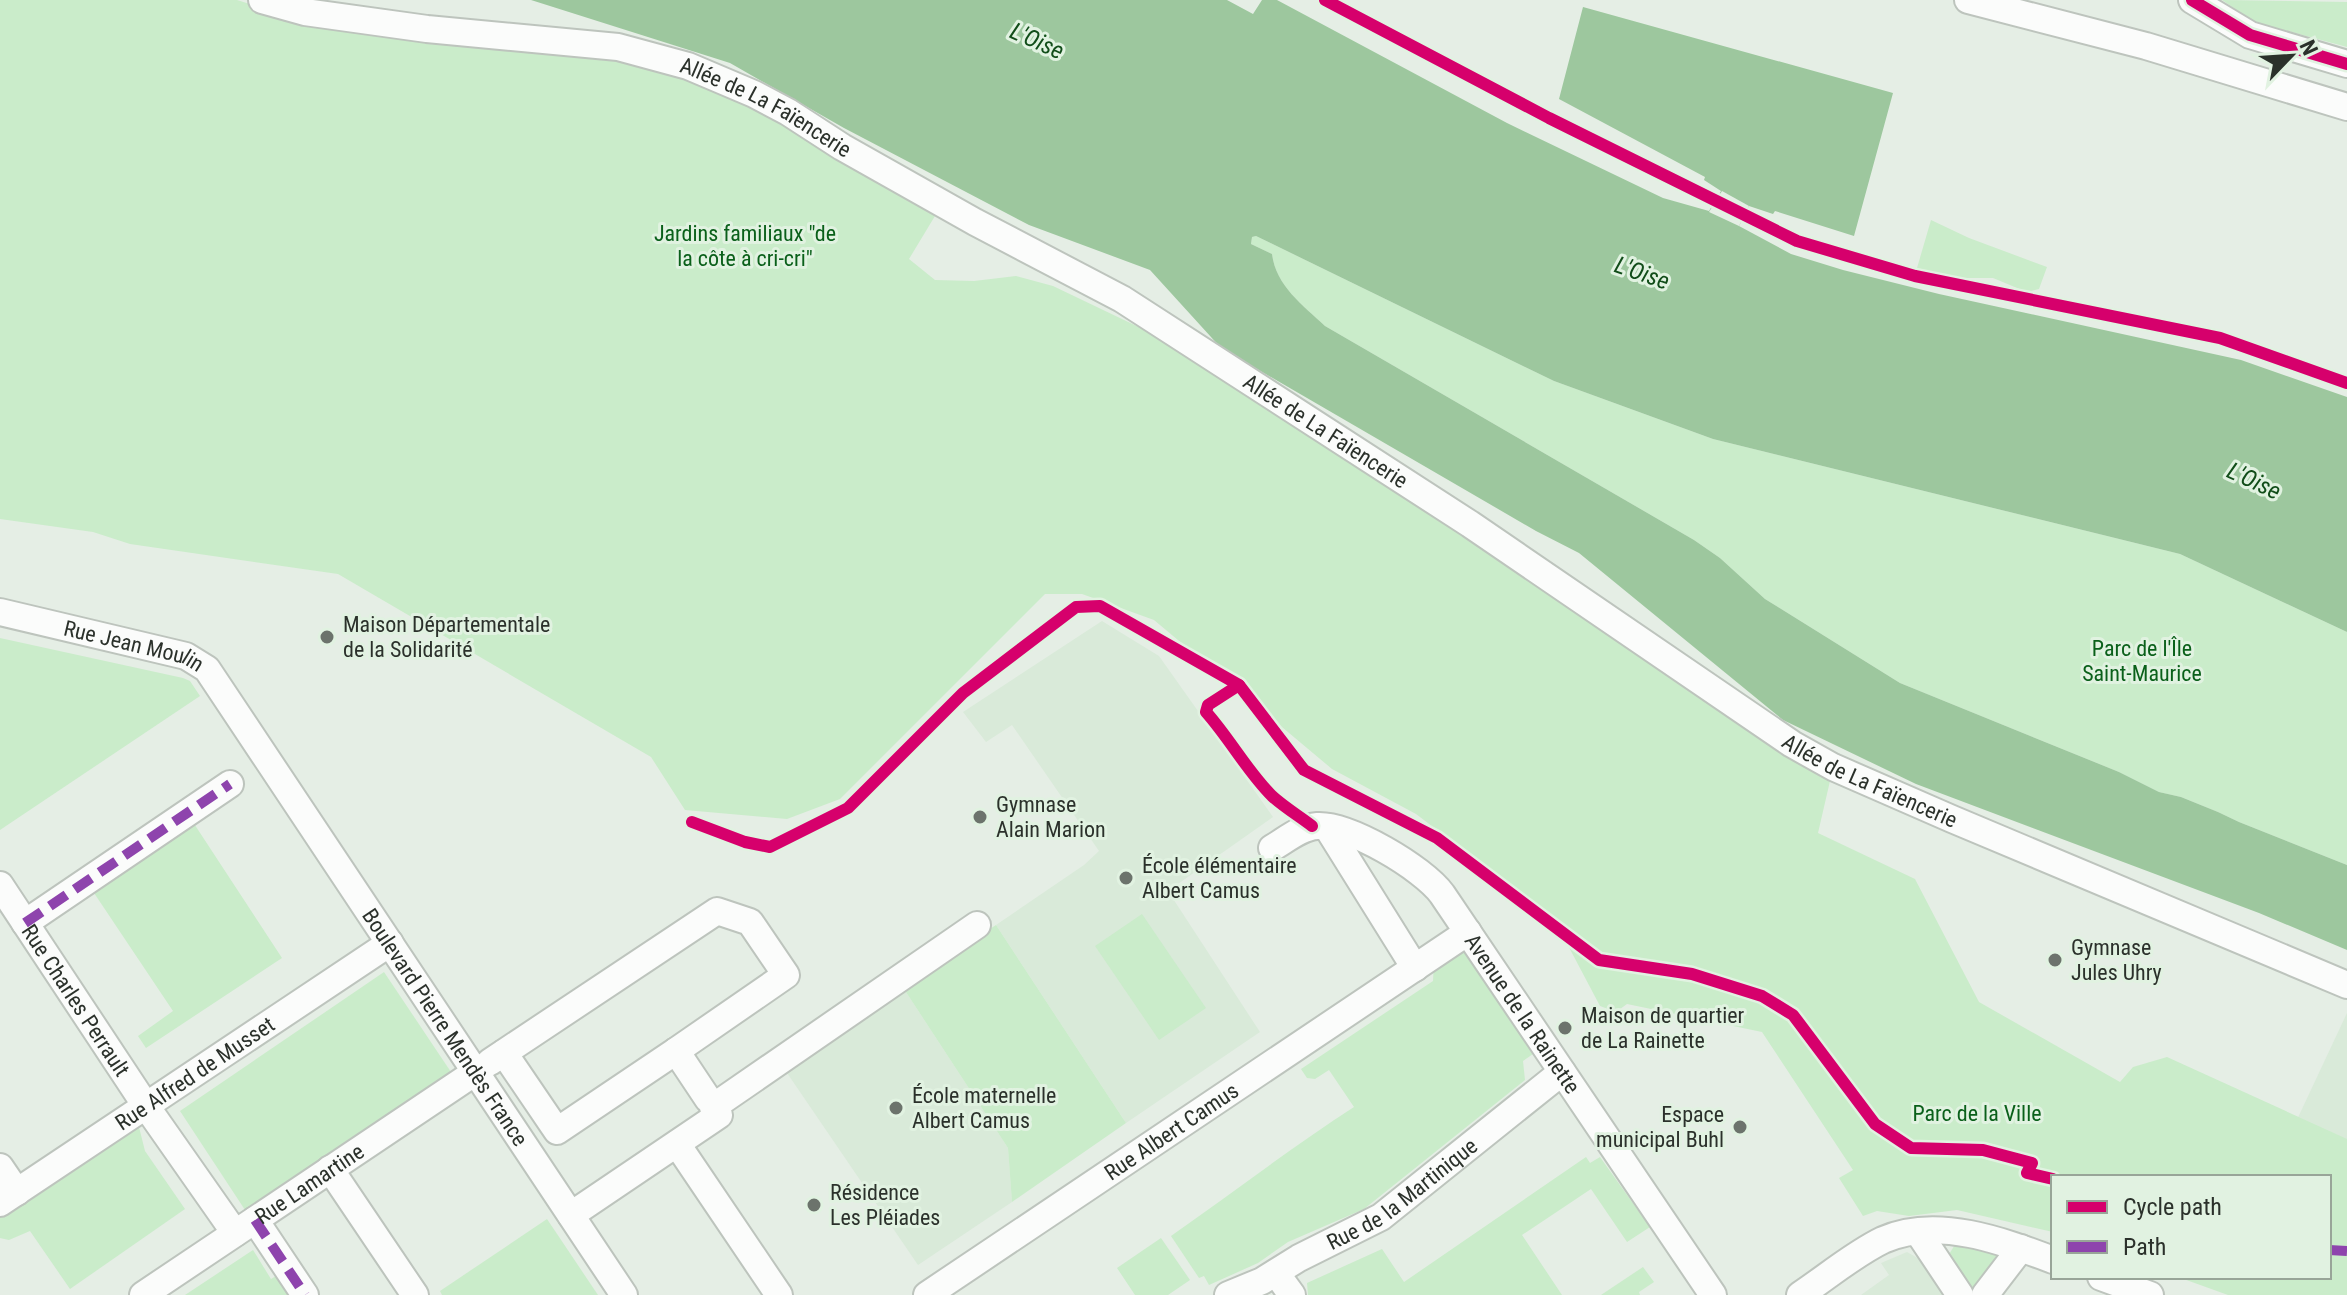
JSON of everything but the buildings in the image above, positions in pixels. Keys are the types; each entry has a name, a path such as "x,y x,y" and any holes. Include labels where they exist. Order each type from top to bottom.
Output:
{"street":[{"name":"Allée de La Faïencerie","path":"262,0 305,12 412,27 618,47 674,61 754,94 842,147 1122,299 1470,524 1804,751 1833,767 1952,819 2347,985"},
{"path":"1968,0 2146,46 2347,107"},
{"path":"2192,0 2250,35 2347,64"},
{"name":"Rue Jean Moulin","path":"0,612 193,659 212,674 268,759"},
{"name":"Boulevard Pierre Mendès France","path":"268,759 390,943 488,1063 571,1215 624,1295"},
{"path":"25,923 230,784"},
{"path":"1272,848 1307,828 1327,827 1415,968"},
{"name":"Avenue de la Rainette","path":"1327,827 1371,844 1420,871 1435,885 1713,1295"},
{"name":"Rue Charles Perrault","path":"0,885 146,1106 305,1295"},
{"name":"Rue Lamartine","path":"143,1295 717,911 750,922 786,975 676,1051"},
{"path":"571,1215 719,1115 713,1107 977,925"},
{"name":"Rue Albert Camus","path":"927,1295 1468,932"},
{"name":"Rue Alfred de Musset","path":"8,1197 390,943"},
{"path":"488,1063 557,1131 676,1051 708,1099"},
{"name":"Rue de la Martinique","path":"1228,1295 1381,1217 1562,1072"},
{"path":"677,1144 779,1295"},
{"path":"0,1167 8,1197"},
{"path":"330,1169 415,1295"},
{"path":"1918,1232 1960,1295"},
{"path":"1800,1295 1882,1241 1918,1232 1978,1235 2051,1259"},
{"path":"1985,1295 2021,1248"},
{"path":"1276,1273 1292,1295"},
{"path":"2106,1279 2150,1295"}],"shaded area":[{"name":"École élémentaire Albert Camus","path":"1102,621 1159,656 1273,817 1168,891 1260,1032 1126,1123 996,925 1084,865 1099,851 1012,725 986,742 963,712"},
{"name":"École maternelle Albert Camus","path":"902,986 1008,1148 1012,1202 918,1265 783,1067"},
{"path":"2347,1013 2347,1144 2294,1126"},
{"path":"1907,1252 1921,1260 1945,1295 1861,1295 1889,1275 1881,1263"}],"green space":[{"path":"0,0 237,0 284,15 648,61 722,89 938,211 909,259 935,280 974,281 1016,276 1053,286 1170,342 1694,684 1830,781 1818,833 1915,879 1979,1002 2120,1082 2133,1067 2167,1057 2347,1139 2347,1295 2228,1295 2184,1279 2331,1279 2331,1175 2051,1175 2051,1232 1957,1210 1909,1216 1877,1211 1863,1216 1839,1178 1853,1170 1762,1032 1627,1004 1616,1012 1600,1006 1554,919 1416,814 1332,769 1154,620 1082,594 1045,594 840,799 787,819 685,810 651,757 338,574 130,544 93,532 0,519"},
{"path":"2222,0 2347,2 2347,47 2254,22"},
{"path":"1931,220 1969,238 2047,267 2039,289 2022,290 1993,278 1958,278 1917,268"},
{"name":"Parc de l'Île Saint-Maurice","path":"1256,236 1554,381 1713,439 2180,554 2347,632 2347,865 2181,797 2159,792 2119,772 1900,683 1765,599 1720,558 1694,540 1325,326 1285,285 1272,254 1251,244 1252,237"},
{"path":"0,638 183,678 190,681 200,696 0,830"},
{"path":"187,813 282,958 146,1048 138,1036 173,1011 86,881"},
{"path":"1142,914 1206,1008 1159,1040 1095,946"},
{"path":"996,925 1126,1123 1012,1202 1008,1148 902,986"},
{"path":"1461,951 1468,955 1533,1054 1523,1061 1525,1080 1364,1209 1288,1242 1258,1263 1209,1285 1204,1276 1199,1278 1171,1236 1354,1107 1329,1070 1315,1079 1307,1078 1301,1069 1433,981 1434,961"},
{"path":"384,972 453,1075 247,1213 180,1111"},
{"path":"130,1125 139,1127 145,1151 185,1209 70,1289 30,1231 9,1240 0,1238 0,1214"},
{"path":"1586,1157 1590,1163 1600,1157 1650,1227 1627,1242 1591,1189 1522,1235 1562,1295 1308,1295 1307,1283 1382,1249 1404,1282"},
{"path":"547,1219 598,1295 442,1295 440,1291"},
{"path":"1161,1238 1190,1280 1168,1295 1135,1295 1117,1268"},
{"path":"1956,1243 1993,1245 2001,1258 1975,1291 1965,1291 1948,1256"},
{"path":"253,1250 271,1279 288,1269 305,1295 185,1295"},
{"path":"1643,1267 1654,1282 1639,1292 1640,1295 1601,1295"}],"water":[{"name":"L'Oise","path":"531,0 1227,0 1253,14 1262,0 1277,0 1507,123 1663,198 1709,211 1721,191 1704,180 1705,177 1559,99 1583,7 1893,93 1854,236 1749,206 1739,226 1791,254 1843,270 2241,360 2347,397 2347,632 2180,554 1713,439 1554,381 1256,236 1252,237 1251,244 1272,254 1285,285 1325,326 1694,540 1720,558 1765,599 1900,683 2119,772 2159,792 2181,797 2347,865 2347,950 2259,913 1916,784 1783,720 1579,553 1221,348 1150,270 1029,225 844,128 730,63"}],"pier":[{"path":"1722,191 1749,206 1739,226 1709,212"}],"marked path":[{"path":"25,923 230,784"},
{"path":"255,1220 305,1295"},
{"path":"2331,1250 2347,1251"}],"cycle path":[{"path":"1325,0 1549,118 1797,241 1915,276 2220,338 2347,383"},
{"path":"2192,0 2250,35 2347,64"},
{"path":"692,822 745,842 770,847 848,808 963,693 1076,607 1100,606 1239,685 1304,770 1437,838 1599,960 1692,974 1762,996 1793,1015 1875,1124 1911,1148 1983,1150 2032,1163 2027,1173 2051,1179"},
{"path":"1239,685 1208,705 1206,712 1263,786 1312,826"}],"place":[{"name":"Maison Départementale de la Solidarité","path":"327,637"},
{"name":"Gymnase Alain Marion","path":"980,817"},
{"name":"École élémentaire Albert Camus","path":"1126,878"},
{"name":"Gymnase Jules Uhry","path":"2055,960"},
{"name":"Maison de quartier de La Rainette","path":"1565,1028"},
{"name":"École maternelle Albert Camus","path":"896,1108"},
{"name":"Espace municipal Buhl","path":"1740,1127"},
{"name":"Résidence Les Pléiades","path":"814,1205"}],"park label":[{"name":"Jardins familiaux \"de la côte à cri-cri\"","path":"745,246"},
{"name":"Parc de la Ville","path":"1977,1113"}]}
